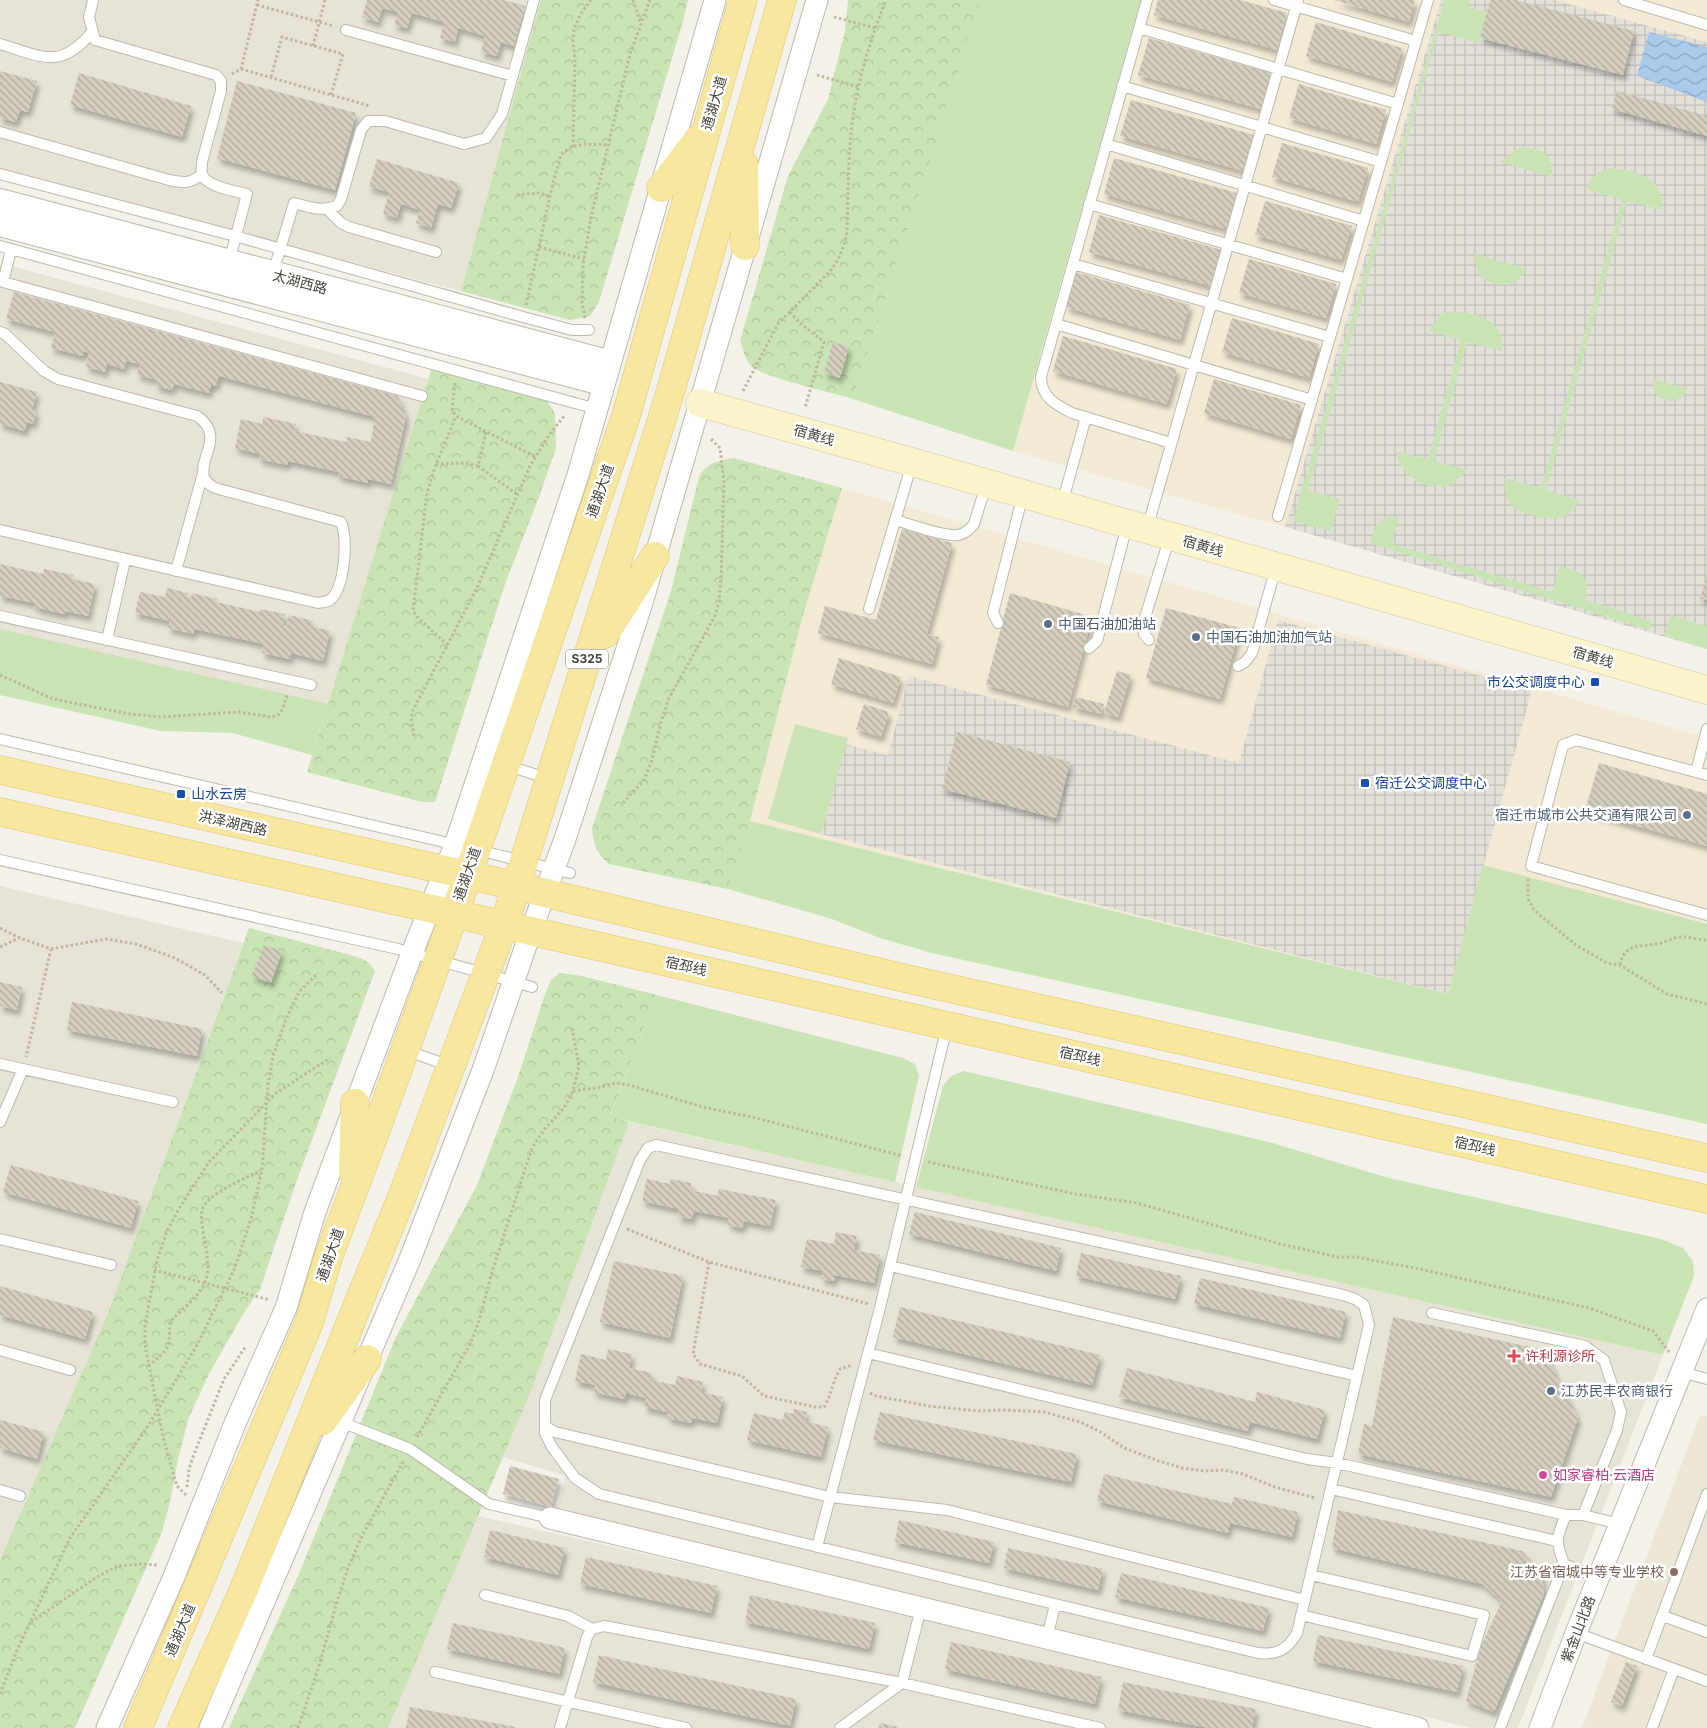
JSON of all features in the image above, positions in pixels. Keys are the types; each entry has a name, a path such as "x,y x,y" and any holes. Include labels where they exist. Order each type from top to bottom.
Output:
{"main road":[{"name":"通湖大道","path":"138,1728 309,1322 328,1258 404,1050 424,957 465,847 505,764 626,416 743,0"},
{"path":"745,246 744,134 782,0"},
{"path":"661,188 708,127"},
{"name":"S325","path":"504,925 670,393 744,134"},
{"name":"宿黄线","path":"700,403 1707,690"},
{"path":"586,665 655,556"},
{"name":"洪泽湖西路","path":"0,770 456,873"},
{"path":"0,812 442,912"},
{"path":"456,873 516,886 556,878 908,979 1707,1158"},
{"name":"宿邳线","path":"442,912 1707,1199"},
{"path":"182,1728 244,1589 402,1194 504,925"},
{"path":"352,1193 355,1103"},
{"path":"296,1459 366,1359"}],"street":[{"path":"465,847 578,475 715,0"},
{"path":"210,1728 414,1250 483,1070 523,985 531,931 556,878 641,606 817,0"},
{"name":"太湖西路","path":"0,202 272,274 597,370 0,223"},
{"path":"107,1728 173,1579 236,1420 286,1308 315,1212 355,1103 424,957"},
{"name":"紫金山北路","path":"1540,1728 1576,1633 1707,1309"},
{"path":"550,1518 1418,1728"}],"lane":[{"path":"93,0 89,17 95,40 216,75 221,81 221,91 202,162 202,174 206,181 217,186 247,194 229,263"},
{"path":"272,274 294,203 316,209 327,209 337,206 361,130 368,121 385,121 464,144 486,138 502,114 534,0"},
{"path":"1147,0 1041,377 1041,386 1048,397 1058,406 1086,417 1171,443"},
{"path":"1274,0 1297,3 1416,42"},
{"path":"1278,516 1428,0"},
{"path":"1624,0 1707,25"},
{"path":"1089,648 1097,641 1148,530 1171,443 1297,3"},
{"path":"1139,28 1398,104"},
{"path":"346,30 513,76"},
{"path":"0,44 44,57 55,58 81,46 92,32"},
{"path":"1122,86 1381,162"},
{"path":"0,132 169,180 193,182 202,174"},
{"path":"1106,144 1364,221"},
{"path":"0,174 236,236 572,330 589,330"},
{"path":"1089,204 1347,279"},
{"path":"327,209 341,223 349,227 436,252"},
{"path":"0,246 586,406"},
{"path":"11,250 3,282 422,396"},
{"path":"1073,264 1330,336"},
{"path":"1056,324 1312,400"},
{"path":"0,332 5,334 44,371 58,380 197,416 204,421 210,435 210,446 176,571"},
{"path":"1062,505 1086,417"},
{"path":"869,609 912,462"},
{"path":"0,530 125,560 318,602 329,601 334,594 343,569 346,547 345,531 341,522 215,488 207,483 204,477 204,470"},
{"path":"895,520 943,533 960,535 974,524 986,484"},
{"path":"998,623 993,613 1023,494"},
{"path":"1148,530 1144,634 1149,640"},
{"path":"107,640 125,560"},
{"path":"1238,666 1245,662 1252,653 1276,566"},
{"path":"0,616 310,685"},
{"path":"1696,772 1707,729"},
{"path":"0,739 524,861 556,878"},
{"path":"1707,774 1576,740 1563,745 1531,866 1707,915"},
{"path":"505,764 550,780"},
{"path":"0,860 424,957 523,985"},
{"path":"817,1547 880,1308 947,1026"},
{"path":"404,1050 451,1067"},
{"path":"0,1064 173,1102"},
{"path":"0,1122 23,1069"},
{"path":"656,1145 905,1198 1355,1299 1364,1305 1369,1324 1305,1600 1297,1633 1292,1642 1272,1654 1258,1653 599,1494 575,1478 562,1463 552,1447 545,1433 545,1400 614,1224 640,1160 648,1148 656,1145"},
{"path":"0,1239 111,1265"},
{"path":"890,1266 1357,1376"},
{"path":"1432,1313 1586,1346 1604,1360 1621,1412 1617,1430 1583,1515"},
{"path":"0,1350 70,1370"},
{"path":"868,1353 1307,1459 1337,1463 1566,1516 1583,1515 1620,1524"},
{"path":"1681,1372 1707,1379"},
{"path":"346,1424 410,1449 489,1504 550,1518"},
{"path":"545,1426 555,1432 830,1497 947,1510 1305,1600"},
{"path":"0,1490 20,1496"},
{"path":"1331,1490 1557,1540"},
{"path":"1646,1659 1707,1494"},
{"path":"1500,1728 1564,1564 1557,1540 1566,1516"},
{"path":"1564,1564 1598,1578"},
{"path":"1301,1616 1472,1656 1484,1616 1311,1575"},
{"path":"485,1595 568,1616 592,1629 604,1626 902,1683 1100,1728"},
{"path":"1047,1638 1055,1605"},
{"path":"840,1728 902,1683 921,1608"},
{"path":"1663,1616 1707,1632"},
{"path":"560,1728 587,1637 592,1629"},
{"path":"1576,1633 1707,1681"},
{"path":"1652,1728 1674,1669"},
{"path":"435,1672 686,1728"}],"path":[{"path":"312,46 325,0"},
{"path":"572,147 576,58 573,40 574,28 590,0"},
{"path":"633,0 641,24"},
{"path":"589,330 582,302 584,258 591,217 630,54 650,0"},
{"path":"734,413 778,324 831,270 838,261 845,244 852,124 863,67 886,0"},
{"path":"221,81 241,68 258,2 346,30"},
{"path":"834,18 875,28"},
{"path":"270,77 282,37 342,54 331,95"},
{"path":"241,68 376,108"},
{"path":"817,76 859,87"},
{"path":"523,317 561,155 572,147 585,144 608,145"},
{"path":"517,195 539,193 550,196"},
{"path":"539,247 584,258"},
{"path":"790,312 824,342 799,430"},
{"path":"456,370 452,410 456,416 536,457"},
{"path":"414,736 411,718 413,710 477,588 536,457 549,435 575,403"},
{"path":"448,645 417,617 414,611 425,503 436,464 456,416"},
{"path":"478,466 486,432"},
{"path":"622,803 644,780 651,763 669,698 711,623 719,602 724,480 720,448 704,432"},
{"path":"436,464 467,463 478,466 518,495"},
{"path":"0,675 53,699 130,714 161,716 239,712 272,717 278,715 282,710 292,681"},
{"path":"1531,866 1527,883 1528,898 1534,910 1576,945 1608,963 1620,965 1667,994 1707,1004"},
{"path":"0,928 20,938 51,949 106,939 136,944 175,958 190,966 205,975 222,993"},
{"path":"1620,965 1622,957 1627,951 1635,947 1660,943 1682,936 1707,940"},
{"path":"0,947 20,938"},
{"path":"23,1069 51,949"},
{"path":"0,1694 30,1622 70,1538 118,1471 196,1347 234,1270 251,1219 262,1170 272,1056 286,1018 299,992 318,973"},
{"path":"298,1728 319,1666 348,1568 361,1538 470,1344 479,1321 492,1272 532,1148 544,1130 564,1108 573,1091 579,1066 572,1028"},
{"path":"186,1496 177,1486 163,1437 145,1345 145,1325 154,1270 167,1231 209,1162 276,1093 330,1058"},
{"path":"573,1091 616,1083 629,1085 703,1107 752,1117 915,1159 1075,1194 1137,1203 1280,1244 1338,1257 1356,1258 1420,1269 1589,1308 1653,1331 1681,1372"},
{"path":"148,1366 166,1351 169,1345 170,1322 196,1297 205,1283 208,1265 202,1209 206,1201 262,1170"},
{"path":"614,1224 709,1262 880,1308"},
{"path":"709,1262 693,1354 700,1364 742,1376 764,1396 815,1407 824,1407 829,1399 834,1380 840,1369 848,1365 865,1365"},
{"path":"154,1270 275,1301"},
{"path":"859,1386 876,1396 929,1406 980,1411 1044,1412 1080,1422 1099,1431 1124,1448 1159,1461 1182,1468 1223,1470 1242,1474 1275,1487 1328,1502"},
{"path":"30,1622 97,1577 117,1566 143,1564 165,1566"}],"shaded area":[{"path":"0,0 541,0 461,291 0,170"},
{"path":"1141,0 1441,0 1285,527 1013,451"},
{"path":"1441,0 1554,0 1707,42 1707,649 1285,527"},
{"path":"1554,0 1707,0 1707,42"},
{"path":"0,263 429,379 312,755 233,733 0,685"},
{"path":"842,488 1707,738 1707,1054 1448,994 750,821 803,615"},
{"path":"1278,620 1532,690 1448,994 821,834 845,744 888,755 909,676 1239,763"},
{"path":"0,886 243,943 108,1313 0,1560"},
{"path":"629,1122 1663,1355 1518,1728 1472,1728 557,1511 566,1476 503,1457 531,1391"},
{"name":"江苏省宿城中等专业学校","path":"1700,1415 1707,1416 1707,1728 1582,1728"},
{"path":"478,1516 880,1608 1368,1728 388,1728"}],"green space":[{"path":"541,0 688,0 599,302 590,316 570,320 461,291"},
{"path":"848,0 980,0 853,399 783,380 758,370 749,363 740,341 788,176 828,99 845,31"},
{"path":"979,0 1141,0 1013,451 853,399 935,145"},
{"path":"1444,0 1470,0 1468,7 1487,12 1479,43 1438,32 1308,490 1340,499 1331,531 1293,521"},
{"path":"1522,147 1536,149 1545,154 1551,164 1552,177 1501,162 1515,150"},
{"path":"1610,168 1639,174 1654,183 1662,199 1662,210 1627,201 1546,490 1580,500 1565,516 1560,518 1540,517 1521,512 1511,505 1506,495 1504,478 1541,488 1622,200 1586,189 1595,176 1601,171"},
{"path":"1474,254 1525,268 1523,274 1520,278 1509,284 1502,285 1490,282 1480,275 1476,268"},
{"path":"1452,312 1480,316 1495,325 1502,340 1502,351 1467,342 1434,461 1468,470 1453,484 1445,487 1426,485 1416,481 1400,464 1395,451 1428,459 1461,340 1429,331 1441,314"},
{"path":"433,364 544,397 555,413 556,448 505,584 435,802 422,802 307,772"},
{"path":"1653,379 1688,389 1679,399 1665,400 1656,393"},
{"path":"734,458 842,488 803,615 750,821 728,889 609,864 596,848 592,828 671,591 699,477 709,465"},
{"path":"1386,517 1399,517 1392,544 1552,592 1560,566 1579,573 1583,576 1587,585 1586,600 1652,621 1649,630 1370,543 1376,525"},
{"path":"1671,615 1707,626 1707,649 1664,636"},
{"path":"0,629 328,704 312,755 233,733 161,731 0,695"},
{"path":"795,724 848,738 821,834 768,819"},
{"path":"750,821 1448,994 1483,865 1707,924 1707,1124 932,953 880,938 832,919 728,889"},
{"path":"249,928 358,957 369,963 375,971 297,1180 260,1289 245,1311 209,1374 189,1417 162,1532 75,1728 0,1728 0,1560 108,1313"},
{"path":"560,973 582,976 657,995 610,1116 629,1122 531,1391 388,1728 229,1728 298,1576 396,1337 477,1185 518,1077 545,994 551,980"},
{"path":"657,995 903,1058 915,1064 919,1076 895,1182 610,1117"},
{"path":"964,1071 1269,1142 1389,1178 1661,1239 1683,1248 1693,1261 1694,1276 1663,1355 916,1187 943,1086 951,1076"}],"water":[{"path":"1649,32 1707,47 1707,102 1637,76"}],"building":[{"path":"367,0 504,0 525,6 514,46 501,42 497,56 481,52 485,36 458,28 455,42 440,38 444,22 412,13 407,28 394,25 398,12 382,8 378,22 362,17"},
{"path":"1158,0 1240,0 1287,13 1277,50 1154,15"},
{"path":"1334,0 1415,0 1409,22"},
{"path":"1490,0 1515,0 1634,31 1623,75 1480,38"},
{"path":"1316,22 1402,48 1392,82 1306,56"},
{"path":"1149,38 1271,73 1261,109 1138,75"},
{"path":"0,71 37,81 28,112 20,110 16,122 0,118"},
{"path":"79,73 191,106 182,137 70,105"},
{"path":"237,81 356,113 335,190 217,158"},
{"path":"1299,84 1386,110 1376,144 1289,118"},
{"path":"1617,91 1707,116 1707,136 1612,109"},
{"path":"1131,100 1254,135 1243,171 1120,136"},
{"path":"1282,143 1368,168 1358,202 1272,177"},
{"path":"1114,158 1237,193 1226,229 1104,194"},
{"path":"377,159 459,183 451,208 438,204 431,228 416,223 420,210 401,204 397,218 383,214 389,192 369,187"},
{"path":"1265,201 1352,226 1341,260 1255,235"},
{"path":"1099,215 1222,250 1211,286 1089,252"},
{"path":"1249,259 1336,284 1326,318 1239,293"},
{"path":"1076,272 1190,305 1180,340 1066,307"},
{"path":"14,292 398,396 406,417 391,484 368,479 368,483 338,476 339,472 288,461 287,465 259,459 260,454 235,448 241,419 262,424 264,417 296,424 295,431 346,442 347,437 371,442 375,417 219,376 216,386 211,385 209,393 174,384 172,390 156,386 157,380 137,375 140,364 126,361 124,369 107,364 105,372 86,367 89,353 84,351 83,356 51,348 55,332 6,319"},
{"path":"1232,318 1319,344 1309,378 1222,352"},
{"path":"1063,336 1177,369 1167,404 1053,371"},
{"path":"833,342 849,347 840,378 824,373"},
{"path":"1214,379 1301,405 1291,439 1204,413"},
{"path":"0,382 37,392 32,410 37,411 33,424 27,422 25,431 0,424"},
{"path":"902,529 952,543 927,634 939,637 932,664 818,633 825,606 876,620"},
{"path":"0,564 43,574 44,569 73,575 72,579 95,584 88,616 65,611 64,614 34,607 35,603 0,596"},
{"path":"1707,575 1707,600 1700,599"},
{"path":"167,588 188,593 186,602 190,602 192,593 217,599 216,602 260,612 260,609 285,614 283,625 287,626 289,615 313,621 311,626 330,631 323,661 291,653 290,659 262,653 264,644 194,629 193,634 168,628 170,621 135,613 140,592 165,597"},
{"path":"1010,593 1092,617 1068,707 986,685"},
{"path":"1166,608 1240,628 1220,699 1146,678"},
{"path":"839,658 901,677 893,703 831,684"},
{"path":"1117,671 1131,675 1118,717 1104,713"},
{"path":"1075,697 1104,704 1101,714 1073,707"},
{"path":"864,704 889,712 881,737 856,729"},
{"path":"957,732 1070,762 1056,818 942,789"},
{"path":"1599,763 1707,794 1707,846 1585,811"},
{"path":"264,945 282,951 271,983 252,976"},
{"path":"0,982 22,987 17,1010 0,1006"},
{"path":"72,1002 202,1029 197,1056 67,1030"},
{"path":"11,1165 138,1201 131,1228 3,1192"},
{"path":"647,1179 670,1184 671,1179 691,1183 690,1190 718,1196 719,1189 776,1200 770,1226 744,1221 742,1228 728,1225 729,1218 694,1211 692,1219 678,1217 679,1209 642,1201"},
{"path":"915,1212 1061,1248 1056,1271 909,1234"},
{"path":"836,1232 857,1236 854,1250 880,1255 874,1283 835,1275 834,1281 821,1279 823,1271 801,1267 807,1239 834,1244"},
{"path":"1081,1253 1181,1276 1175,1299 1076,1276"},
{"path":"614,1261 683,1276 670,1338 600,1322"},
{"path":"1200,1278 1346,1312 1340,1338 1194,1304"},
{"path":"0,1286 93,1312 85,1339 0,1315"},
{"path":"900,1307 1100,1355 1092,1385 893,1337"},
{"path":"1393,1317 1544,1350 1578,1418 1551,1497 1358,1454 1364,1424 1372,1426"},
{"path":"608,1349 632,1354 629,1368 652,1373 650,1380 675,1385 677,1376 703,1382 701,1392 723,1397 717,1423 692,1418 691,1423 667,1418 668,1412 644,1407 646,1398 626,1393 624,1399 593,1392 595,1385 575,1381 581,1354 606,1360"},
{"path":"1127,1368 1255,1402 1257,1392 1325,1410 1317,1439 1250,1422 1248,1431 1119,1397"},
{"path":"794,1409 807,1412 805,1421 828,1427 821,1457 747,1440 754,1413 783,1420 785,1412 793,1414"},
{"path":"880,1412 1077,1454 1071,1482 873,1440"},
{"path":"0,1420 44,1432 37,1459 0,1448"},
{"path":"510,1466 559,1479 551,1507 503,1494"},
{"path":"1104,1474 1232,1504 1234,1497 1298,1512 1292,1537 1230,1523 1228,1533 1097,1501"},
{"path":"1338,1510 1522,1551 1542,1574 1544,1594 1494,1712 1466,1701 1481,1646 1502,1601 1482,1584 1332,1548"},
{"path":"899,1520 994,1542 989,1563 895,1542"},
{"path":"490,1530 565,1548 558,1575 484,1557"},
{"path":"1008,1548 1103,1569 1098,1590 1004,1568"},
{"path":"586,1557 717,1586 711,1613 580,1584"},
{"path":"1121,1573 1269,1608 1263,1631 1115,1597"},
{"path":"750,1595 875,1623 869,1649 745,1622"},
{"path":"453,1623 565,1648 559,1674 447,1649"},
{"path":"1318,1635 1463,1666 1457,1692 1313,1661"},
{"path":"951,1642 1101,1677 1095,1704 945,1669"},
{"path":"599,1655 796,1699 790,1726 593,1682"},
{"path":"1626,1662 1637,1666 1622,1706 1611,1702"},
{"path":"1123,1682 1256,1709 1252,1728 1209,1728 1118,1710"},
{"path":"410,1707 516,1727 516,1728 406,1728"},
{"path":"880,1723 898,1727 898,1728 879,1728"}],"place":[{"name":"中国石油加油站","path":"1048,624"},
{"name":"中国石油加油加气站","path":"1196,637"},
{"name":"市公交调度中心","path":"1595,682"},
{"name":"宿迁公交调度中心","path":"1365,783"},
{"name":"山水云房","path":"181,794"},
{"name":"宿迁市城市公共交通有限公司","path":"1687,815"},
{"name":"许利源诊所","path":"1514,1356"},
{"name":"江苏民丰农商银行","path":"1551,1391"},
{"name":"如家睿柏·云酒店","path":"1543,1475"},
{"name":"江苏省宿城中等专业学校","path":"1674,1572"}]}
